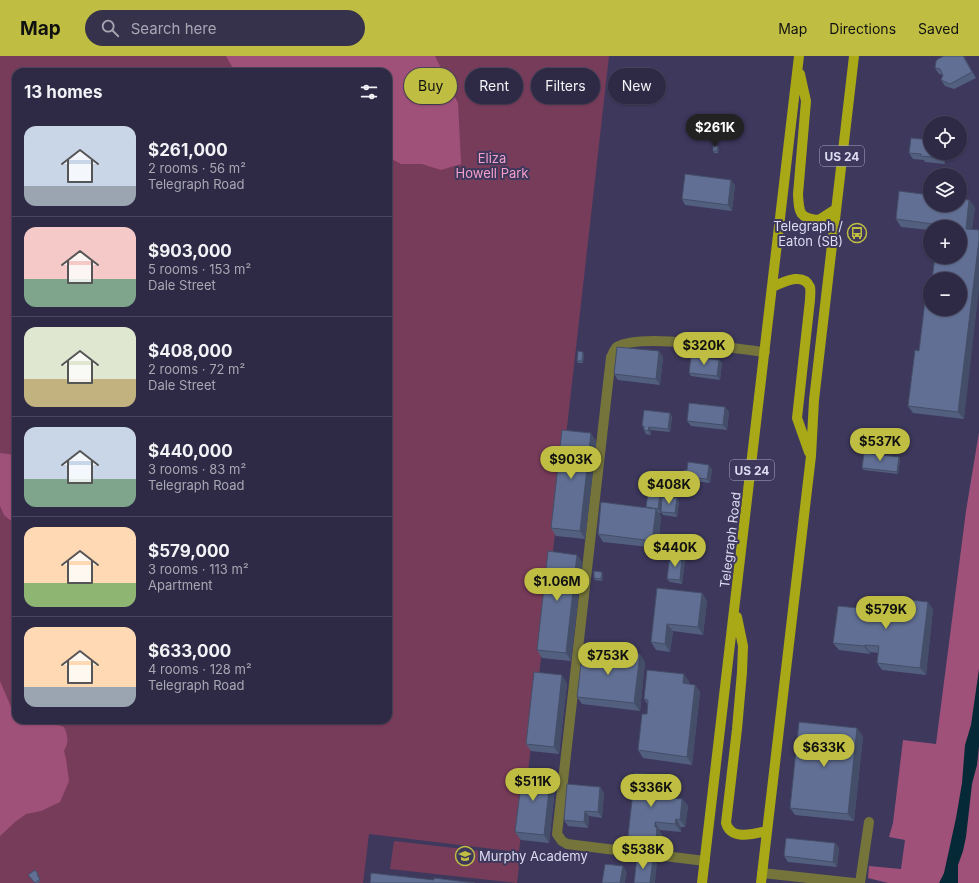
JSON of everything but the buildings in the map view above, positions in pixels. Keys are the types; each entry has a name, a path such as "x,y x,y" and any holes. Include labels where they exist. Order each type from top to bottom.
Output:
{"main road":[{"name":"Telegraph Road","path":"702,883 799,56"},
{"name":"US 24","path":"762,878 811,456 814,400 854,56"},
{"path":"798,66 806,101 798,194 799,209 802,215 807,219 819,220 836,209"},
{"path":"772,287 789,280 798,279 806,282 810,288 797,418 811,456"},
{"path":"735,607 743,646 742,672 726,823 727,828 730,831 740,835 767,830"}],"street":[{"path":"705,861 567,844 562,841 557,834 611,357 616,348 621,345 646,340 672,341 765,352"},
{"path":"860,883 869,822"},
{"path":"762,878 854,883"}],"green space":[{"name":"Eliza Howell Park","path":"0,56 609,56 519,852 369,834 363,883 0,883"},
{"path":"394,841 520,857 517,883 390,869"}],"shaded area":[{"path":"226,56 435,56 441,68 404,68 404,104 457,104 457,101 461,164 441,170 422,164 401,164 392,159 392,68 233,68"},
{"path":"979,432 979,883 888,883 868,878 869,866 901,869 905,840 889,837 893,823 903,740 936,744 966,511"},
{"path":"0,453 12,454 12,522 4,515 0,506"},
{"path":"0,681 12,708 12,724 55,724 64,727 67,745 64,751 69,781 60,802 41,811 26,814 0,836"}],"water":[{"path":"979,669 979,746 977,765 972,784 966,837 958,865 958,883 939,883 944,873 956,818 962,783 965,745 971,725"}],"place":[{"name":"Telegraph / Eaton (SB)","path":"857,233"},
{"name":"Murphy Academy","path":"465,856"}]}
